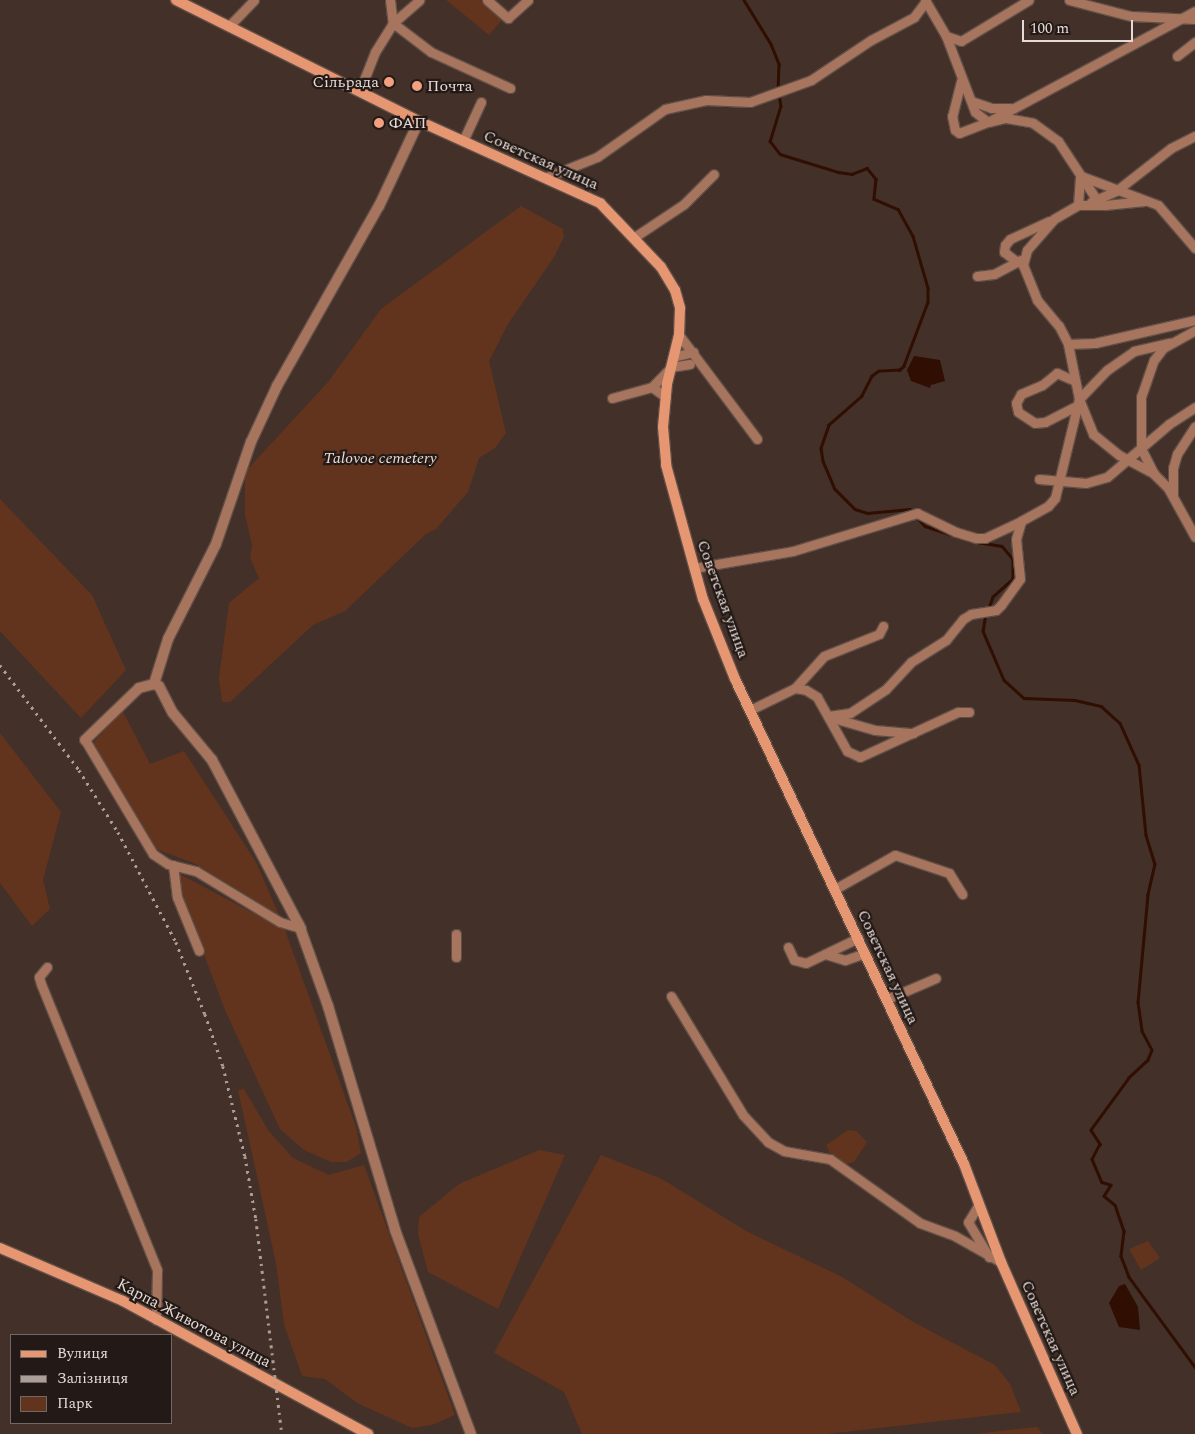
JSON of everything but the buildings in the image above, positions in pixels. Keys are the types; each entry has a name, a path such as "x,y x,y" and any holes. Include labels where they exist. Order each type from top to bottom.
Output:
{"main road":[{"name":"Советская улица","path":"176,0 419,121 547,177 600,204 661,267 674,290 680,308 679,335 672,362 663,427 666,465 694,568 718,636 750,710 964,1164 1001,1262 1077,1434"},
{"name":"Карпа Животова улица","path":"0,1248 123,1301 368,1434"}],"street":[{"path":"229,26 254,0"},
{"path":"390,0 393,23 431,52 510,88"},
{"path":"360,90 375,52 393,23 419,0"},
{"path":"487,0 508,18 528,0"},
{"path":"547,177 597,157 665,109 692,101 750,102 811,80 880,34 914,17 926,0 946,36 961,81 975,112 988,122"},
{"path":"946,36 961,41 1029,0"},
{"path":"1069,0 1131,16 1195,19"},
{"path":"961,81 952,116 955,130 966,132 1195,11"},
{"path":"914,17 935,18"},
{"path":"1177,56 1195,42"},
{"path":"971,101 990,108 1010,108"},
{"path":"463,141 481,102"},
{"path":"988,122 1006,118 1033,123 1058,141 1080,176 1092,201 1105,205 1145,200"},
{"path":"154,684 168,639 216,544 251,442 277,386 379,206 419,121"},
{"path":"1154,474 1126,460 1093,434 1078,402 1068,344 1059,326 1036,300 1020,260 1004,252 1005,245 1018,235 1054,219 1078,205 1116,191 1171,148 1195,136"},
{"path":"634,238 684,204 714,174"},
{"path":"1080,176 1116,191 1158,205 1195,248"},
{"path":"1078,205 1081,192 1080,176"},
{"path":"977,276 994,274 1020,260 1040,231 1054,219"},
{"path":"1068,344 1095,343 1195,320"},
{"path":"1075,381 1057,373 1042,385 1021,394 1016,403 1018,412 1035,423 1045,422 1078,402 1107,370 1134,351 1170,343 1195,330"},
{"path":"679,335 757,439"},
{"path":"1170,343 1154,360 1141,397 1141,448 1154,474 1173,495 1195,537"},
{"path":"612,398 652,388 672,362 693,352"},
{"path":"672,362 690,364"},
{"path":"652,388 666,397"},
{"path":"694,568 793,551 915,515 976,538 990,536 1048,506 1054,498 1078,402"},
{"path":"1039,479 1086,483 1108,477 1126,460 1195,407"},
{"path":"1173,495 1173,468 1177,454 1195,426"},
{"path":"828,716 850,713 886,688 911,662 946,640 963,619 984,613 1001,605 1020,579 1016,539 1021,521"},
{"path":"750,710 795,688 824,656 879,634 883,626"},
{"path":"301,928 280,922 196,870 173,865 149,849 85,740 139,688 154,684 159,686 173,713 212,760 301,928 328,1006 395,1230 471,1434"},
{"path":"795,688 806,690 817,697 851,755 860,757 958,712 969,712"},
{"path":"828,716 875,730 917,732"},
{"path":"835,888 895,855 949,873 962,894"},
{"path":"173,865 177,897 199,951"},
{"path":"456,934 456,957"},
{"path":"788,947 794,960 799,963 825,954 858,938"},
{"path":"825,954 845,960 866,953"},
{"path":"47,967 40,977 41,984 157,1270 156,1320"},
{"path":"887,999 936,978"},
{"path":"671,996 743,1116 768,1142 784,1151 830,1159 920,1222 959,1238 989,1257 1001,1262"},
{"path":"979,1204 968,1222 989,1257"},
{"path":"959,1238 972,1229"}],"green space":[{"path":"446,0 483,0 504,17 489,35"},
{"name":"Talovoe cemetery","path":"521,206 563,229 564,237 554,257 508,324 489,361 506,433 495,448 479,458 468,492 436,529 426,534 345,611 313,625 230,702 222,702 219,678 229,603 259,578 250,558 252,545 245,515 245,472 328,382 381,309"},
{"path":"0,499 92,595 126,670 81,718 0,631"},
{"path":"122,710 150,764 184,751 256,862 279,915 196,864 156,849 93,743"},
{"path":"0,733 61,812 43,880 50,909 32,926 0,883"},
{"path":"176,872 285,930 356,1127 361,1153 347,1162 331,1162 304,1150 280,1129 225,1010 178,886"},
{"path":"244,1089 268,1130 293,1158 329,1175 364,1165 455,1415 432,1425 412,1428 357,1403 325,1379 302,1376 284,1324 276,1263 238,1090"},
{"path":"848,1130 856,1131 867,1142 854,1162 846,1164 831,1155 826,1145"},
{"path":"539,1150 565,1155 498,1309 428,1272 418,1234 419,1217 459,1184"},
{"path":"601,1155 662,1179 746,1231 842,1277 915,1323 995,1365 1010,1384 1021,1412 826,1434 582,1434 564,1392 494,1353"},
{"path":"1148,1241 1160,1258 1141,1270 1129,1249"},
{"path":"1037,1427 1043,1434 974,1434"}],"shaded area":[{"path":"914,356 940,360 945,381 931,385 930,388 911,381 907,370"},
{"path":"1125,1284 1138,1307 1140,1330 1119,1327 1109,1303 1119,1286"}],"waterway":[{"path":"744,0 771,44 779,64 778,89"},
{"path":"779,94 781,106 770,141 780,154 838,172 852,174 867,168 876,179 874,199 898,209 913,236 928,288 928,302 904,366 900,370 879,371 872,376 862,396 829,425 821,448 823,461 835,489 855,509 867,513 910,509 912,512"},
{"path":"916,516 925,526 971,541"},
{"path":"977,542 1002,546 1013,559 1013,579 993,597 989,608"},
{"path":"986,613 983,631 1004,680 1024,698 1075,700 1101,706 1120,723 1139,765 1146,835 1155,864 1148,895 1138,1002 1142,1031 1152,1050 1148,1060 1129,1078 1091,1130 1100,1144 1092,1159 1102,1182 1111,1185 1104,1196 1115,1205 1124,1231 1121,1256 1129,1277 1195,1367"}],"railway":[{"path":"0,665 79,770 118,832 176,942 205,1014 223,1066 245,1156 256,1219 282,1434"}],"place":[{"name":"Сільрада","path":"389,82"},
{"name":"Почта","path":"417,86"},
{"name":"ФАП","path":"379,123"}]}
